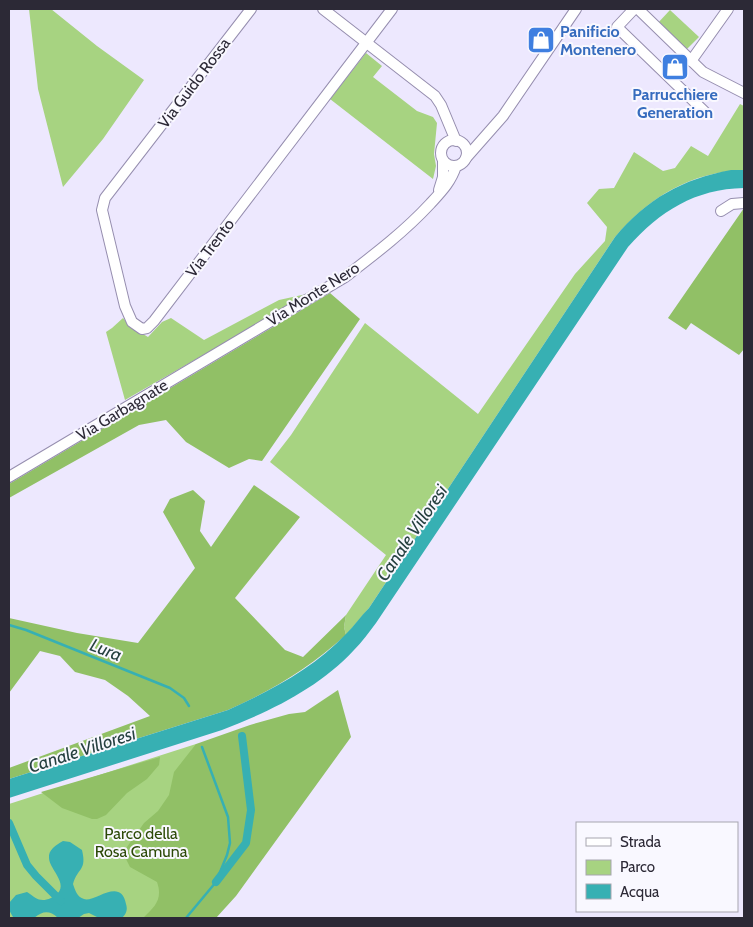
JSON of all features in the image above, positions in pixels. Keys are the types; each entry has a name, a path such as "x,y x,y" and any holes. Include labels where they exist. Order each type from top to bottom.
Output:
{"street":[{"name":"Via Guido Rossa","path":"138,156 251,9"},
{"path":"323,9 435,96 458,141 466,149 466,158"},
{"name":"Via Trento","path":"138,156 105,198 102,210 125,306 132,322 142,329 147,328 154,321 392,9"},
{"path":"444,114 441,154 443,161 449,166 456,166 464,162 511,105 576,9"},
{"path":"634,9 617,26 706,113"},
{"path":"638,9 704,72 744,93"},
{"path":"691,61 728,9"},
{"path":"443,146 449,141 471,141 490,131"},
{"name":"Via Monte Nero","path":"436,198 443,177 443,161"},
{"name":"Via Monte Nero","path":"179,376 344,277 392,241 448,185 456,166"},
{"path":"721,211 732,204 744,203"},
{"name":"Via Garbagnate","path":"9,477 179,376"}],"green space":[{"path":"29,9 51,9 144,80 103,139 63,187 38,89"},
{"path":"670,10 699,37 685,51 657,24"},
{"path":"366,53 382,66 373,77 417,111 433,117 437,123 434,154 436,166 433,179 330,99"},
{"path":"740,104 744,106 744,170 706,176 672,189 642,210 615,237 369,608 346,635 344,627 346,615 386,555 270,462 291,435 365,323 478,414 575,274 605,241 607,227 587,203 599,189 614,188 634,152 663,171 675,168 691,146 708,156"},
{"path":"744,208 744,349 739,355 691,323 686,330 668,318"},
{"path":"311,293 125,400 106,332 123,318 130,326 148,337 162,322 171,318 204,340 279,300"},
{"path":"330,293 360,319 262,461 249,459 229,468 186,442 166,420 139,425 9,498 9,484"},
{"path":"254,485 300,517 235,598 285,650 303,657 346,615 344,627 346,635 319,658 290,677 260,695 228,710 9,779 9,768 150,716 128,696 105,680 75,672 60,656 40,651 9,693 9,618 77,633 138,643 195,568 163,512 170,499 193,490 205,501 200,531 211,547"},
{"path":"338,690 351,737 236,896 216,918 143,918 157,902 159,888 157,882 130,867 126,859 127,847 144,823 158,811 169,795 174,772 196,744 250,725 289,714 305,712"},
{"name":"Parco della Rosa Camuna","path":"196,744 221,819 179,918 9,918 9,804"},
{"path":"160,757 159,765 147,779 127,793 106,815 97,819 62,808 41,792"}],"water":[{"path":"731,170 744,170 744,188 726,189 710,193 680,204 653,223 628,247 376,623 360,644 340,664 292,698 240,723 9,798 9,779 228,710 291,678 320,658 349,631 369,608 615,237 653,201 681,185"},
{"path":"63,841 70,842 82,850 83,866 73,884 78,895 88,899 107,892 119,892 127,906 125,915 122,918 99,918 89,913 78,918 58,918 46,912 34,918 13,917 9,910 9,903 16,895 27,892 38,899 44,900 58,894 60,889 59,878 50,863 49,855 53,848"}],"waterway":[{"name":"Lura","path":"9,625 26,630 170,688 184,698 189,706"},
{"path":"216,882 246,843 251,810 242,736"},
{"name":"Lura","path":"186,918 216,882 230,843 228,817 202,747"},
{"path":"9,823 27,865 61,901"}],"place":[{"name":"Panificio Montenero","path":"541,40"},
{"name":"Parrucchiere Generation","path":"675,67"}],"water label":[{"name":"Canale Villoresi","path":"412,533"},
{"name":"Canale Villoresi","path":"82,750"}]}
